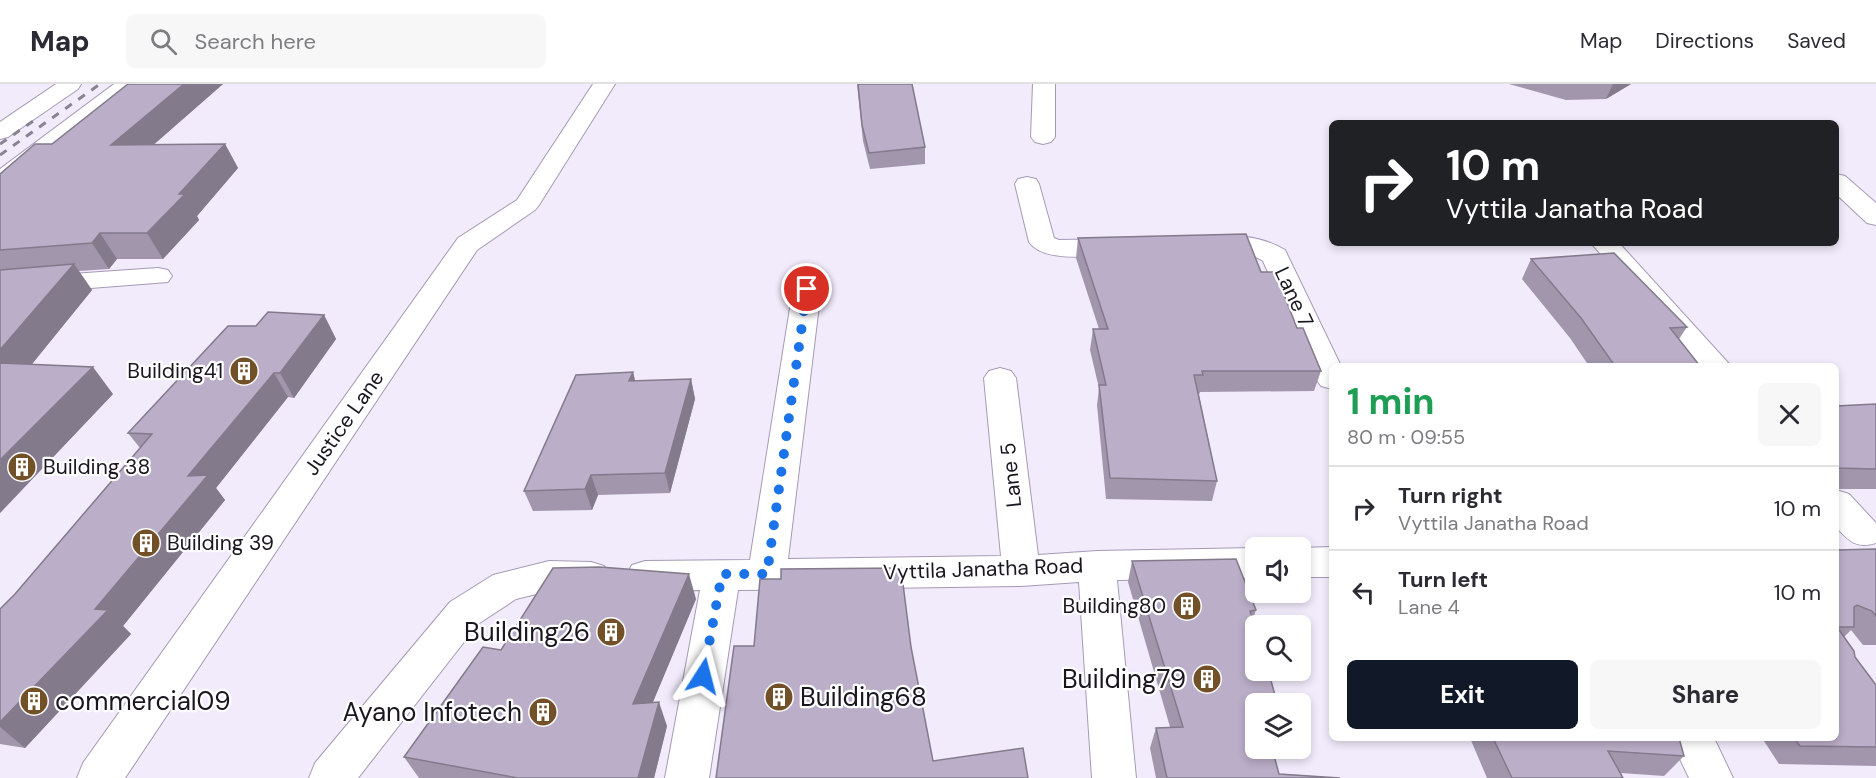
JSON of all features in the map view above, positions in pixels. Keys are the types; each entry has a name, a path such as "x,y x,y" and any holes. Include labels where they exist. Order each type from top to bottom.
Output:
{"street":[{"path":"0,132 70,84"},
{"path":"0,181 128,84"},
{"name":"Justice Lane","path":"99,778 467,244 526,205 604,84"},
{"path":"1043,137 1044,84"},
{"path":"1027,184 1042,242 1055,248 1148,246"},
{"path":"1839,184 1876,217"},
{"name":"Lane 7","path":"1183,244 1243,243 1262,247 1275,256 1329,373"},
{"path":"1607,246 1713,363"},
{"path":"0,287 158,276"},
{"path":"767,574 807,289"},
{"name":"Lane 5","path":"1000,378 1021,571"},
{"path":"1839,507 1858,533"},
{"path":"1311,562 1329,562"},
{"name":"Vyttila Janatha Road","path":"331,778 464,613 506,586 549,576 1021,571 1097,566 1245,563"},
{"path":"1097,566 1114,778"},
{"path":"687,778 722,574"},
{"path":"1693,741 1711,778"}],"building":[{"path":"128,84 184,84 111,145 225,144 179,194 185,194 147,233 100,233 92,243 0,250 0,174 35,144 52,144"},
{"path":"858,84 912,84 925,147 869,153 862,125"},
{"path":"1246,234 1261,272 1275,272 1297,328 1303,328 1321,371 1202,371 1203,375 1194,375 1217,481 1110,478 1099,385 1106,385 1093,329 1108,329 1078,238"},
{"path":"1614,253 1687,327 1670,328 1698,363 1613,363 1581,318 1531,259"},
{"path":"74,264 0,350 0,270"},
{"path":"268,312 324,315 280,373 274,373 188,476 208,475 95,609 108,610 0,722 0,609 152,434 128,433 228,326 256,326"},
{"path":"0,363 93,367 0,460"},
{"path":"633,372 629,381 691,379 665,473 591,475 585,489 524,491 576,375"},
{"path":"1876,404 1876,469 1839,468 1839,406"},
{"path":"1876,549 1876,616 1872,611 1857,605 1854,607 1854,627 1839,627 1839,550"},
{"path":"1236,559 1245,582 1245,603 1253,603 1256,610 1250,611 1251,615 1245,615 1245,681 1271,681 1274,693 1245,693 1245,759 1275,759 1279,774 1340,778 1167,778 1156,728 1183,727 1132,561"},
{"path":"600,567 689,574 633,704 659,702 638,778 518,778 404,757 483,647 501,650 553,568"},
{"path":"901,568 911,647 933,761 1023,748 1028,778 716,778 734,646 754,646 760,579 781,579 781,569"},
{"path":"1839,630 1854,651 1855,657 1876,685 1876,747 1800,746 1796,741 1839,741"},
{"path":"1494,741 1680,741 1684,756 1608,751 1623,778 1512,778"}],"railway":[{"path":"0,155 100,84"},
{"path":"0,144 39,117"}],"place":[{"name":"Building41","path":"244,371"},
{"name":"Building 38","path":"22,467"},
{"name":"Building 39","path":"146,543"},
{"name":"Building80","path":"1187,606"},
{"name":"Building26","path":"611,632"},
{"name":"Building79","path":"1207,679"},
{"name":"Building68","path":"779,697"},
{"name":"commercial09","path":"34,701"},
{"name":"Ayano Infotech","path":"543,712"}],"route":[{"path":"703,676 722,574 767,574 807,289"}]}
